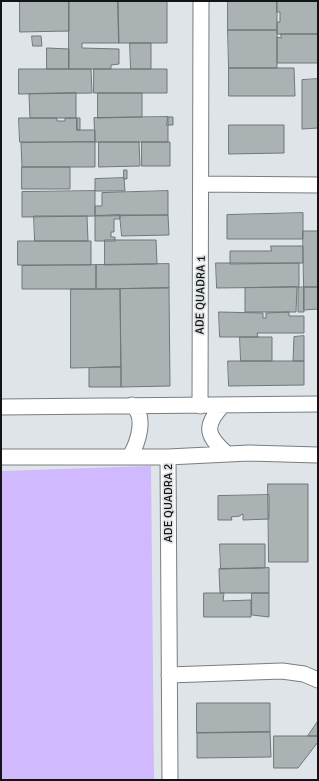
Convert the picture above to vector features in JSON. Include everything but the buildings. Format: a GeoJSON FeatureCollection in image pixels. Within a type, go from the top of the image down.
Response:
{"type":"FeatureCollection","features":[{"type":"Feature","properties":{"kind":"street","name":"ADE QUADRA 1"},"geometry":{"type":"LineString","coordinates":[[200,406],[202,184],[201,1]]}},
{"type":"Feature","properties":{"kind":"street"},"geometry":{"type":"LineString","coordinates":[[202,184],[318,185]]}},
{"type":"Feature","properties":{"kind":"street"},"geometry":{"type":"LineString","coordinates":[[1,407],[318,404]]}},
{"type":"Feature","properties":{"kind":"street"},"geometry":{"type":"LineString","coordinates":[[130,456],[140,428],[139,414],[136,407],[132,405]]}},
{"type":"Feature","properties":{"kind":"street"},"geometry":{"type":"LineString","coordinates":[[222,406],[212,417],[209,433],[214,443],[227,454]]}},
{"type":"Feature","properties":{"kind":"street","name":"ADE QUADRA 2"},"geometry":{"type":"LineString","coordinates":[[170,780],[168,457],[227,454],[318,455]]}},
{"type":"Feature","properties":{"kind":"street"},"geometry":{"type":"LineString","coordinates":[[1,457],[168,457]]}},
{"type":"Feature","properties":{"kind":"street"},"geometry":{"type":"LineString","coordinates":[[169,674],[282,671],[304,674],[318,680]]}},
{"type":"Feature","properties":{"kind":"shaded area"},"geometry":{"type":"Polygon","coordinates":[[[151,466],[154,780],[1,780],[1,471],[151,466]]]}}]}
